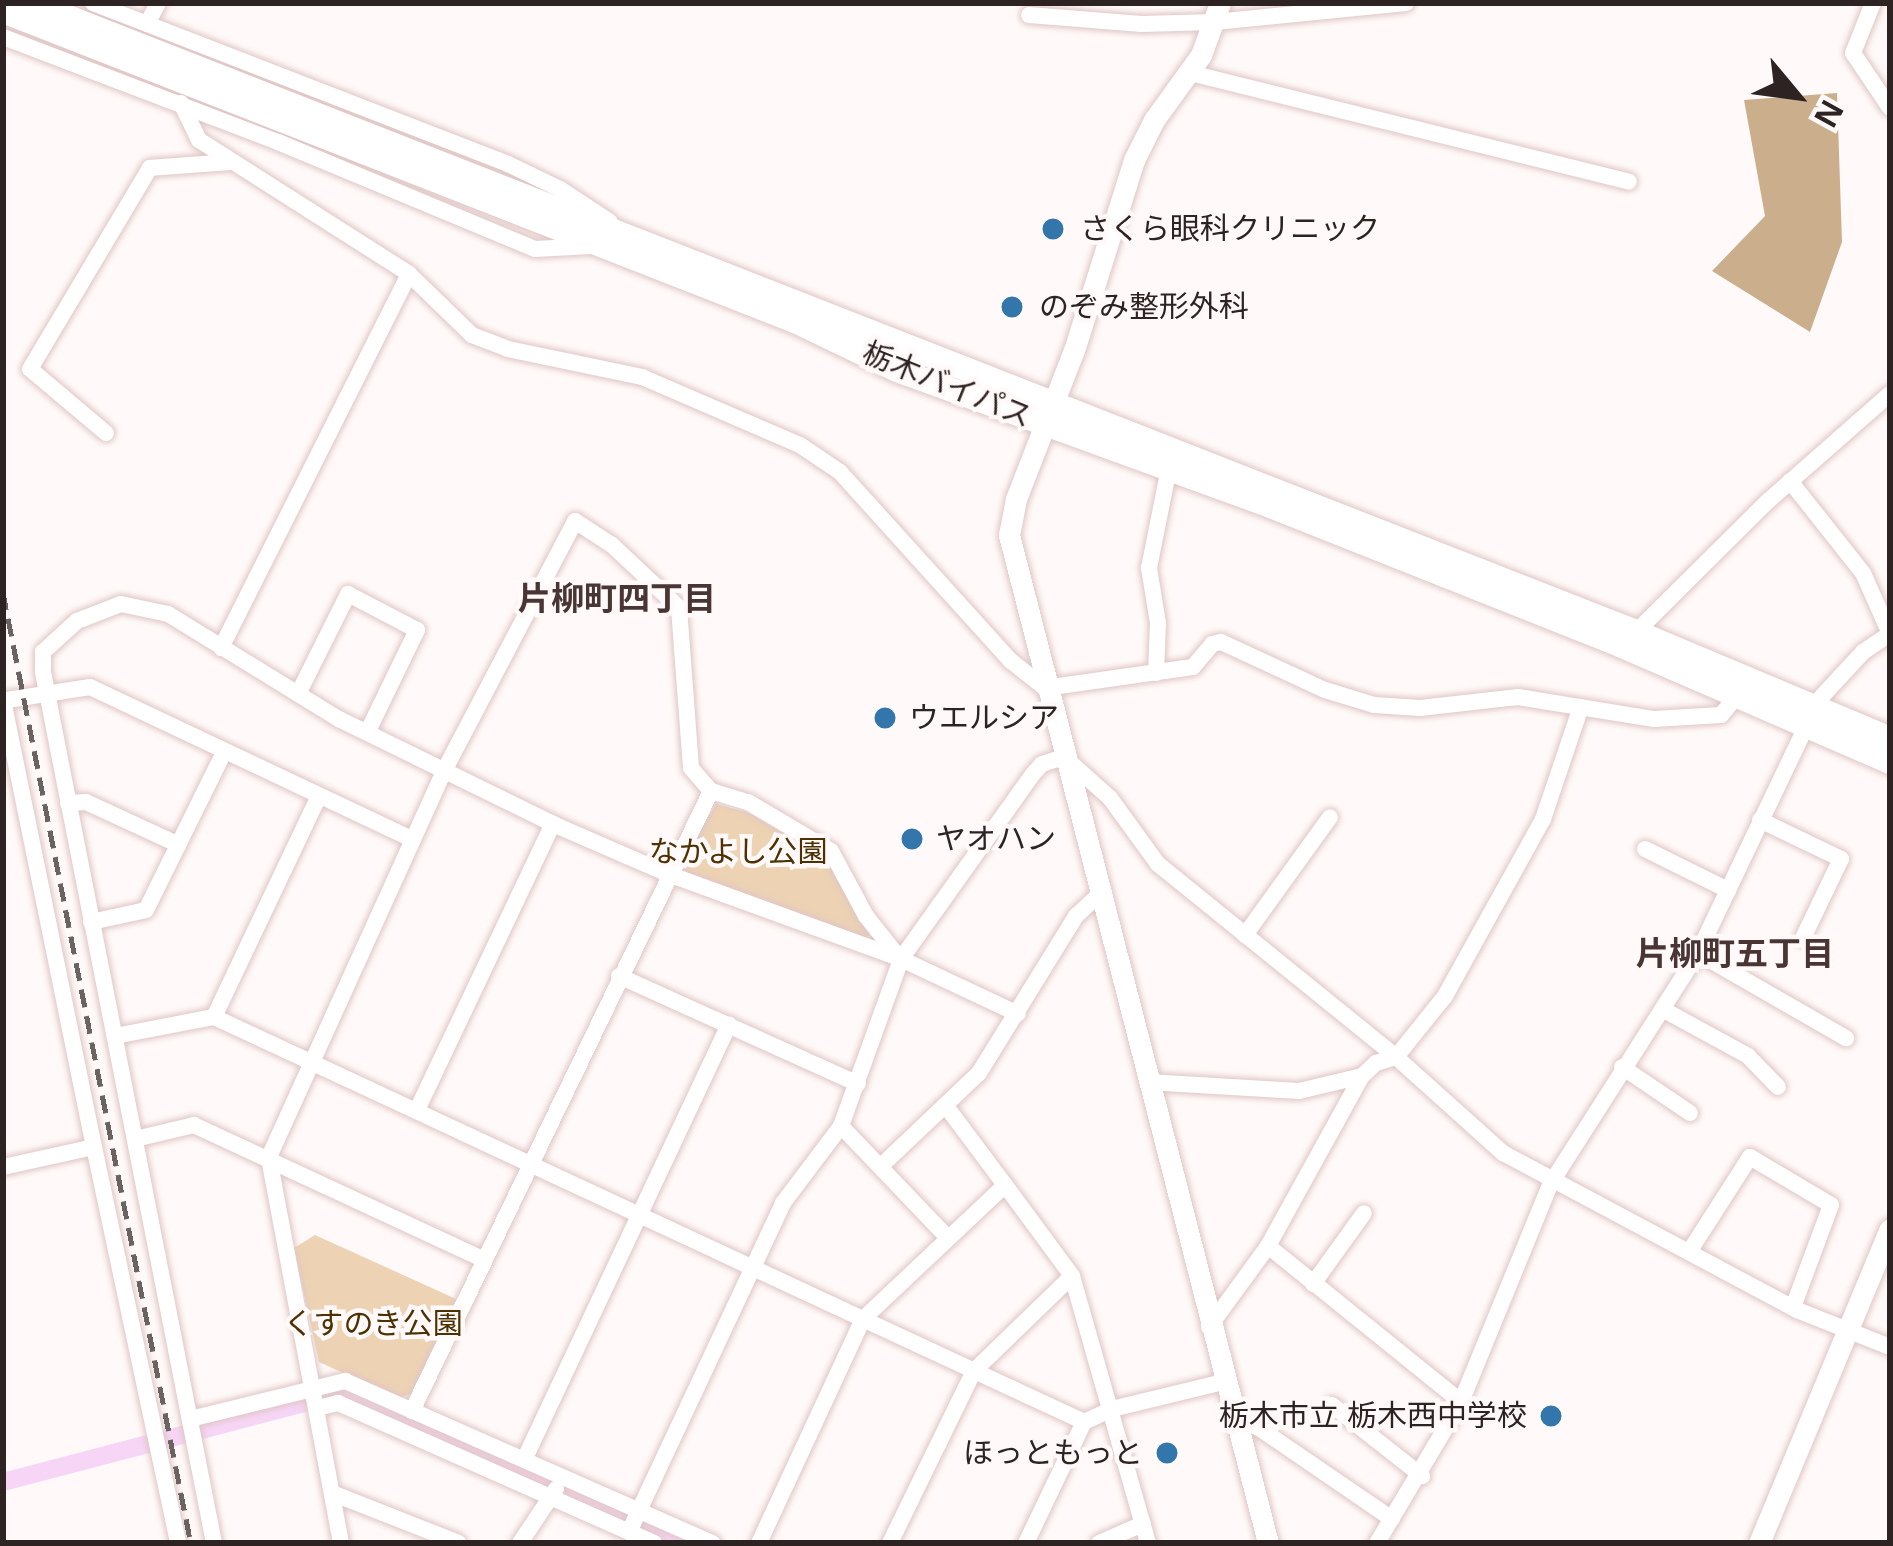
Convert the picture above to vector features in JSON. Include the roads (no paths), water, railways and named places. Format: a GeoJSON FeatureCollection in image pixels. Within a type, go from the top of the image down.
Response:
{"type":"FeatureCollection","features":[{"type":"Feature","properties":{"kind":"main road","name":"栃木バイパス"},"geometry":{"type":"LineString","coordinates":[[32,3],[600,246],[795,321],[897,370],[1051,414],[1636,632],[1810,715],[1890,762]]}},
{"type":"Feature","properties":{"kind":"main road","name":"栃木バイパス"},"geometry":{"type":"LineString","coordinates":[[3,11],[636,239],[1169,468],[1738,695],[1890,739]]}},
{"type":"Feature","properties":{"kind":"street"},"geometry":{"type":"LineString","coordinates":[[93,3],[508,164],[560,188],[636,239]]}},
{"type":"Feature","properties":{"kind":"street"},"geometry":{"type":"LineString","coordinates":[[148,24],[158,3]]}},
{"type":"Feature","properties":{"kind":"street"},"geometry":{"type":"LineString","coordinates":[[1029,15],[1142,24],[1218,12],[1406,3]]}},
{"type":"Feature","properties":{"kind":"street"},"geometry":{"type":"LineString","coordinates":[[1873,3],[1852,53],[1890,108]]}},
{"type":"Feature","properties":{"kind":"street"},"geometry":{"type":"LineString","coordinates":[[1218,12],[1190,73],[1154,120],[1134,160],[1051,414],[1016,499],[1009,536],[1268,1543]]}},
{"type":"Feature","properties":{"kind":"street"},"geometry":{"type":"LineString","coordinates":[[3,37],[181,104],[535,249],[600,246]]}},
{"type":"Feature","properties":{"kind":"street"},"geometry":{"type":"LineString","coordinates":[[1190,73],[1629,182]]}},
{"type":"Feature","properties":{"kind":"street"},"geometry":{"type":"LineString","coordinates":[[181,104],[199,140],[409,274],[472,334],[508,349],[642,377],[800,445],[840,472],[1011,661],[1045,688],[1193,667],[1212,644],[1221,642],[1325,690],[1374,705],[1420,708],[1518,697],[1654,719],[1721,715],[1738,695]]}},
{"type":"Feature","properties":{"kind":"street"},"geometry":{"type":"LineString","coordinates":[[106,433],[30,369],[150,169],[229,162]]}},
{"type":"Feature","properties":{"kind":"street"},"geometry":{"type":"LineString","coordinates":[[221,648],[409,274]]}},
{"type":"Feature","properties":{"kind":"street"},"geometry":{"type":"LineString","coordinates":[[1636,632],[1790,482],[1887,401]]}},
{"type":"Feature","properties":{"kind":"street"},"geometry":{"type":"LineString","coordinates":[[1156,673],[1158,623],[1149,568],[1169,468]]}},
{"type":"Feature","properties":{"kind":"street"},"geometry":{"type":"LineString","coordinates":[[1377,1543],[1422,1475],[1461,1402],[1551,1183],[1698,953],[1810,715],[1863,652],[1890,634],[1863,573],[1790,482]]}},
{"type":"Feature","properties":{"kind":"street"},"geometry":{"type":"LineString","coordinates":[[341,1543],[269,1157],[446,769],[575,521],[612,545],[679,608],[691,768],[711,791],[748,802],[831,851],[866,916],[901,958]]}},
{"type":"Feature","properties":{"kind":"street"},"geometry":{"type":"LineString","coordinates":[[298,694],[348,594],[366,603],[417,630],[368,731]]}},
{"type":"Feature","properties":{"kind":"street"},"geometry":{"type":"LineString","coordinates":[[214,1543],[47,694],[43,652],[77,621],[121,604],[151,608],[298,694],[553,824],[668,874],[901,958],[1018,1014]]}},
{"type":"Feature","properties":{"kind":"street"},"geometry":{"type":"LineString","coordinates":[[178,1543],[5,700],[90,687],[413,840]]}},
{"type":"Feature","properties":{"kind":"street"},"geometry":{"type":"LineString","coordinates":[[1209,1327],[1268,1246],[1362,1076],[1376,1063],[1396,1057],[1445,996],[1543,819],[1581,707]]}},
{"type":"Feature","properties":{"kind":"street"},"geometry":{"type":"LineString","coordinates":[[91,922],[146,910],[224,752]]}},
{"type":"Feature","properties":{"kind":"street"},"geometry":{"type":"LineString","coordinates":[[1064,757],[1110,798],[1158,864],[1396,1057],[1468,1125],[1551,1183],[1793,1307],[1890,1347]]}},
{"type":"Feature","properties":{"kind":"street"},"geometry":{"type":"LineString","coordinates":[[629,1532],[795,1183],[841,1126],[901,958],[1033,774],[1042,764],[1064,757]]}},
{"type":"Feature","properties":{"kind":"street"},"geometry":{"type":"LineString","coordinates":[[412,1411],[528,1162],[711,791]]}},
{"type":"Feature","properties":{"kind":"street"},"geometry":{"type":"LineString","coordinates":[[214,1017],[318,798]]}},
{"type":"Feature","properties":{"kind":"street"},"geometry":{"type":"LineString","coordinates":[[68,803],[86,802],[179,845]]}},
{"type":"Feature","properties":{"kind":"street"},"geometry":{"type":"LineString","coordinates":[[1245,935],[1330,817]]}},
{"type":"Feature","properties":{"kind":"street"},"geometry":{"type":"LineString","coordinates":[[1760,820],[1841,859],[1803,938]]}},
{"type":"Feature","properties":{"kind":"street"},"geometry":{"type":"LineString","coordinates":[[417,1110],[553,824]]}},
{"type":"Feature","properties":{"kind":"street"},"geometry":{"type":"LineString","coordinates":[[1645,849],[1728,890]]}},
{"type":"Feature","properties":{"kind":"street"},"geometry":{"type":"LineString","coordinates":[[881,1166],[979,1072],[1076,916],[1100,894]]}},
{"type":"Feature","properties":{"kind":"street"},"geometry":{"type":"LineString","coordinates":[[1698,953],[1846,1038]]}},
{"type":"Feature","properties":{"kind":"street"},"geometry":{"type":"LineString","coordinates":[[620,976],[858,1084]]}},
{"type":"Feature","properties":{"kind":"street"},"geometry":{"type":"LineString","coordinates":[[1664,1010],[1748,1056],[1778,1087]]}},
{"type":"Feature","properties":{"kind":"street"},"geometry":{"type":"LineString","coordinates":[[115,1036],[214,1017],[1084,1422]]}},
{"type":"Feature","properties":{"kind":"street"},"geometry":{"type":"LineString","coordinates":[[525,1458],[729,1025]]}},
{"type":"Feature","properties":{"kind":"street"},"geometry":{"type":"LineString","coordinates":[[1622,1067],[1690,1113]]}},
{"type":"Feature","properties":{"kind":"street"},"geometry":{"type":"LineString","coordinates":[[1148,1082],[1299,1090],[1362,1076]]}},
{"type":"Feature","properties":{"kind":"street"},"geometry":{"type":"LineString","coordinates":[[946,1106],[1072,1276],[1145,1534],[1099,1543]]}},
{"type":"Feature","properties":{"kind":"street"},"geometry":{"type":"LineString","coordinates":[[135,1139],[194,1125],[483,1259]]}},
{"type":"Feature","properties":{"kind":"street"},"geometry":{"type":"LineString","coordinates":[[841,1126],[948,1238]]}},
{"type":"Feature","properties":{"kind":"street"},"geometry":{"type":"LineString","coordinates":[[3,1167],[94,1148]]}},
{"type":"Feature","properties":{"kind":"street"},"geometry":{"type":"LineString","coordinates":[[1689,1252],[1750,1156],[1831,1205],[1793,1307]]}},
{"type":"Feature","properties":{"kind":"street"},"geometry":{"type":"LineString","coordinates":[[759,1543],[863,1319],[1005,1185]]}},
{"type":"Feature","properties":{"kind":"street"},"geometry":{"type":"LineString","coordinates":[[1313,1284],[1364,1213]]}},
{"type":"Feature","properties":{"kind":"street"},"geometry":{"type":"LineString","coordinates":[[1759,1543],[1890,1229]]}},
{"type":"Feature","properties":{"kind":"street"},"geometry":{"type":"LineString","coordinates":[[1268,1246],[1461,1402]]}},
{"type":"Feature","properties":{"kind":"street"},"geometry":{"type":"LineString","coordinates":[[890,1543],[974,1371],[1072,1276]]}},
{"type":"Feature","properties":{"kind":"street"},"geometry":{"type":"LineString","coordinates":[[314,1400],[345,1382],[713,1543]]}},
{"type":"Feature","properties":{"kind":"street"},"geometry":{"type":"LineString","coordinates":[[1026,1543],[1084,1422],[1112,1409],[1224,1382]]}},
{"type":"Feature","properties":{"kind":"street"},"geometry":{"type":"LineString","coordinates":[[190,1419],[314,1400],[338,1403],[654,1543]]}},
{"type":"Feature","properties":{"kind":"street"},"geometry":{"type":"LineString","coordinates":[[1333,1405],[1422,1475]]}},
{"type":"Feature","properties":{"kind":"street"},"geometry":{"type":"LineString","coordinates":[[1233,1418],[1259,1428],[1392,1519]]}},
{"type":"Feature","properties":{"kind":"street"},"geometry":{"type":"LineString","coordinates":[[520,1543],[562,1477]]}},
{"type":"Feature","properties":{"kind":"street"},"geometry":{"type":"LineString","coordinates":[[332,1493],[459,1543]]}},
{"type":"Feature","properties":{"kind":"waterway"},"geometry":{"type":"LineString","coordinates":[[3,1482],[343,1393],[682,1543]]}},
{"type":"Feature","properties":{"kind":"railway"},"geometry":{"type":"LineString","coordinates":[[3,592],[191,1543]]}},
{"type":"Feature","properties":{"kind":"place","name":"さくら眼科クリニック"},"geometry":{"type":"Point","coordinates":[1053,229]}},
{"type":"Feature","properties":{"kind":"place","name":"のぞみ整形外科"},"geometry":{"type":"Point","coordinates":[1012,307]}},
{"type":"Feature","properties":{"kind":"place","name":"ウエルシア"},"geometry":{"type":"Point","coordinates":[885,718]}},
{"type":"Feature","properties":{"kind":"place","name":"ヤオハン"},"geometry":{"type":"Point","coordinates":[912,839]}},
{"type":"Feature","properties":{"kind":"place","name":"栃木市立 栃木西中学校"},"geometry":{"type":"Point","coordinates":[1551,1416]}},
{"type":"Feature","properties":{"kind":"place","name":"ほっともっと"},"geometry":{"type":"Point","coordinates":[1167,1453]}},
{"type":"Feature","properties":{"kind":"district","name":"片柳町四丁目"},"geometry":{"type":"Point","coordinates":[617,599]}},
{"type":"Feature","properties":{"kind":"district","name":"片柳町五丁目"},"geometry":{"type":"Point","coordinates":[1735,954]}},
{"type":"Feature","properties":{"kind":"park label","name":"なかよし公園"},"geometry":{"type":"Point","coordinates":[738,852]}},
{"type":"Feature","properties":{"kind":"park label","name":"くすのき公園"},"geometry":{"type":"Point","coordinates":[373,1324]}}]}
